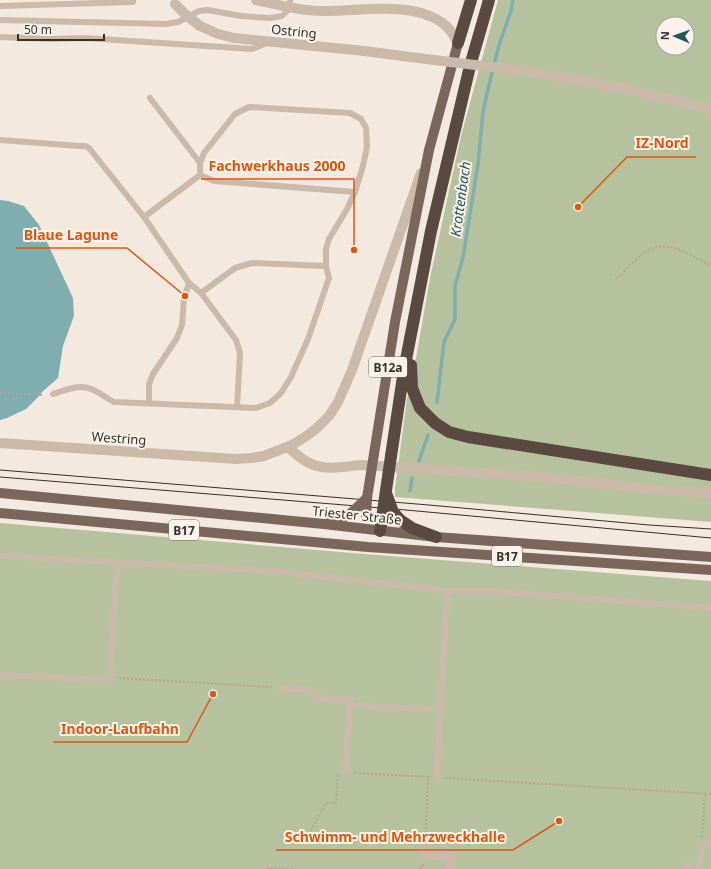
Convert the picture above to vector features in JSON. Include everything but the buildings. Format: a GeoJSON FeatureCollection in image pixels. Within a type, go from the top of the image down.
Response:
{"type":"FeatureCollection","features":[{"type":"Feature","properties":{"kind":"highway"},"geometry":{"type":"LineString","coordinates":[[458,43],[471,0]]}},
{"type":"Feature","properties":{"kind":"highway"},"geometry":{"type":"LineString","coordinates":[[380,531],[404,370],[431,231],[470,66],[489,0]]}},
{"type":"Feature","properties":{"kind":"highway"},"geometry":{"type":"LineString","coordinates":[[413,324],[411,371],[412,388],[420,408],[434,424],[449,432],[476,438],[711,475]]}},
{"type":"Feature","properties":{"kind":"highway"},"geometry":{"type":"LineString","coordinates":[[386,491],[393,512],[400,520],[412,528],[436,537]]}},
{"type":"Feature","properties":{"kind":"main road","name":"B12a"},"geometry":{"type":"LineString","coordinates":[[366,529],[367,498],[395,322],[429,150],[458,43]]}},
{"type":"Feature","properties":{"kind":"main road","name":"Triester Straße"},"geometry":{"type":"LineString","coordinates":[[0,493],[324,524],[436,537],[711,557]]}},
{"type":"Feature","properties":{"kind":"main road"},"geometry":{"type":"LineString","coordinates":[[324,524],[349,515],[367,498]]}},
{"type":"Feature","properties":{"kind":"main road","name":"B17"},"geometry":{"type":"LineString","coordinates":[[0,513],[368,547],[711,570]]}},
{"type":"Feature","properties":{"kind":"main road"},"geometry":{"type":"LineString","coordinates":[[366,529],[368,547]]}},
{"type":"Feature","properties":{"kind":"main road"},"geometry":{"type":"LineString","coordinates":[[368,547],[380,531]]}},
{"type":"Feature","properties":{"kind":"street"},"geometry":{"type":"LineString","coordinates":[[256,0],[290,4],[308,10],[325,11],[369,9],[415,12],[442,22],[452,32],[458,43]]}},
{"type":"Feature","properties":{"kind":"street","name":"Ostring"},"geometry":{"type":"LineString","coordinates":[[174,2],[186,15],[200,26],[218,34],[234,38],[364,51],[567,77],[711,109]]}},
{"type":"Feature","properties":{"kind":"street","name":"Westring"},"geometry":{"type":"LineString","coordinates":[[0,444],[236,459],[264,456],[288,447],[305,437],[329,416],[338,402],[355,362],[429,150]]}},
{"type":"Feature","properties":{"kind":"street"},"geometry":{"type":"LineString","coordinates":[[288,447],[295,454],[309,463],[323,468],[362,465],[545,477],[657,490],[711,492]]}},
{"type":"Feature","properties":{"kind":"street"},"geometry":{"type":"LineString","coordinates":[[424,854],[451,856],[451,869]]}},
{"type":"Feature","properties":{"kind":"lane"},"geometry":{"type":"LineString","coordinates":[[0,6],[133,2],[133,0]]}},
{"type":"Feature","properties":{"kind":"lane"},"geometry":{"type":"LineString","coordinates":[[0,20],[166,24],[178,22],[199,12],[208,10],[241,16],[270,18],[282,16],[290,4]]}},
{"type":"Feature","properties":{"kind":"lane"},"geometry":{"type":"LineString","coordinates":[[0,37],[49,39],[85,38],[252,49],[269,42]]}},
{"type":"Feature","properties":{"kind":"lane"},"geometry":{"type":"LineString","coordinates":[[150,98],[200,163]]}},
{"type":"Feature","properties":{"kind":"lane"},"geometry":{"type":"LineString","coordinates":[[53,394],[81,386],[91,389],[114,402],[256,408],[270,402],[281,393],[291,377],[308,339],[329,278],[326,266],[326,249],[329,239],[347,209],[363,166],[367,147],[366,128],[360,118],[350,113],[249,107],[235,114],[204,153],[200,163],[200,175]]}},
{"type":"Feature","properties":{"kind":"lane"},"geometry":{"type":"LineString","coordinates":[[0,140],[85,146],[90,148],[144,217],[189,283],[201,293],[236,340],[240,353],[237,407]]}},
{"type":"Feature","properties":{"kind":"lane"},"geometry":{"type":"LineString","coordinates":[[144,217],[200,175]]}},
{"type":"Feature","properties":{"kind":"lane"},"geometry":{"type":"LineString","coordinates":[[200,175],[214,181],[354,192]]}},
{"type":"Feature","properties":{"kind":"lane"},"geometry":{"type":"LineString","coordinates":[[201,293],[235,268],[252,263],[326,266]]}},
{"type":"Feature","properties":{"kind":"lane"},"geometry":{"type":"LineString","coordinates":[[149,403],[149,384],[153,374],[177,338],[182,325],[184,298],[189,283]]}},
{"type":"Feature","properties":{"kind":"lane"},"geometry":{"type":"LineString","coordinates":[[0,556],[274,571],[447,591],[492,591],[711,608]]}},
{"type":"Feature","properties":{"kind":"lane"},"geometry":{"type":"LineString","coordinates":[[0,675],[109,680],[117,562]]}},
{"type":"Feature","properties":{"kind":"lane"},"geometry":{"type":"LineString","coordinates":[[437,778],[447,591]]}},
{"type":"Feature","properties":{"kind":"lane"},"geometry":{"type":"LineString","coordinates":[[281,688],[310,690],[318,698],[351,700],[346,765],[348,772]]}},
{"type":"Feature","properties":{"kind":"lane"},"geometry":{"type":"LineString","coordinates":[[350,705],[440,710]]}},
{"type":"Feature","properties":{"kind":"lane"},"geometry":{"type":"LineString","coordinates":[[699,869],[701,848],[711,842]]}},
{"type":"Feature","properties":{"kind":"path"},"geometry":{"type":"LineString","coordinates":[[616,280],[642,254],[652,248],[662,246],[672,247],[682,251],[711,266]]}},
{"type":"Feature","properties":{"kind":"path"},"geometry":{"type":"LineString","coordinates":[[0,393],[40,395]]}},
{"type":"Feature","properties":{"kind":"path"},"geometry":{"type":"LineString","coordinates":[[110,678],[281,688]]}},
{"type":"Feature","properties":{"kind":"path"},"geometry":{"type":"LineString","coordinates":[[305,841],[326,803],[336,803],[339,764],[346,765]]}},
{"type":"Feature","properties":{"kind":"path"},"geometry":{"type":"LineString","coordinates":[[348,772],[711,794]]}},
{"type":"Feature","properties":{"kind":"path"},"geometry":{"type":"LineString","coordinates":[[420,869],[423,865],[424,854],[428,777]]}},
{"type":"Feature","properties":{"kind":"path"},"geometry":{"type":"LineString","coordinates":[[701,848],[706,794]]}},
{"type":"Feature","properties":{"kind":"path"},"geometry":{"type":"LineString","coordinates":[[266,869],[293,869]]}},
{"type":"Feature","properties":{"kind":"green space"},"geometry":{"type":"Polygon","coordinates":[[[498,0],[711,0],[711,522],[395,497],[407,399],[415,364],[430,278],[461,136],[498,0]]]}},
{"type":"Feature","properties":{"kind":"green space"},"geometry":{"type":"Polygon","coordinates":[[[0,523],[364,554],[711,581],[711,869],[0,869],[0,523]]]}},
{"type":"Feature","properties":{"kind":"water"},"geometry":{"type":"Polygon","coordinates":[[[0,200],[24,206],[39,225],[73,298],[74,316],[63,346],[58,378],[26,409],[0,420],[0,200]]]}},
{"type":"Feature","properties":{"kind":"waterway","name":"Krottenbach"},"geometry":{"type":"LineString","coordinates":[[437,402],[444,342],[455,319],[455,286],[463,257],[478,164],[483,112],[499,45],[511,11],[513,0]]}},
{"type":"Feature","properties":{"kind":"waterway","name":"Krottenbach"},"geometry":{"type":"LineString","coordinates":[[419,461],[428,435]]}},
{"type":"Feature","properties":{"kind":"waterway","name":"Krottenbach"},"geometry":{"type":"LineString","coordinates":[[410,491],[412,478]]}},
{"type":"Feature","properties":{"kind":"tram line"},"geometry":{"type":"LineString","coordinates":[[0,470],[711,529]]}},
{"type":"Feature","properties":{"kind":"tram line"},"geometry":{"type":"LineString","coordinates":[[0,477],[406,510],[711,538]]}},
{"type":"Feature","properties":{"kind":"place","name":"IZ-Nord"},"geometry":{"type":"Point","coordinates":[578,207]}},
{"type":"Feature","properties":{"kind":"place","name":"Fachwerkhaus 2000"},"geometry":{"type":"Point","coordinates":[354,250]}},
{"type":"Feature","properties":{"kind":"place","name":"Blaue Lagune"},"geometry":{"type":"Point","coordinates":[185,296]}},
{"type":"Feature","properties":{"kind":"place","name":"Indoor-Laufbahn"},"geometry":{"type":"Point","coordinates":[213,694]}},
{"type":"Feature","properties":{"kind":"place","name":"Schwimm- und Mehrzweckhalle"},"geometry":{"type":"Point","coordinates":[559,821]}}]}
